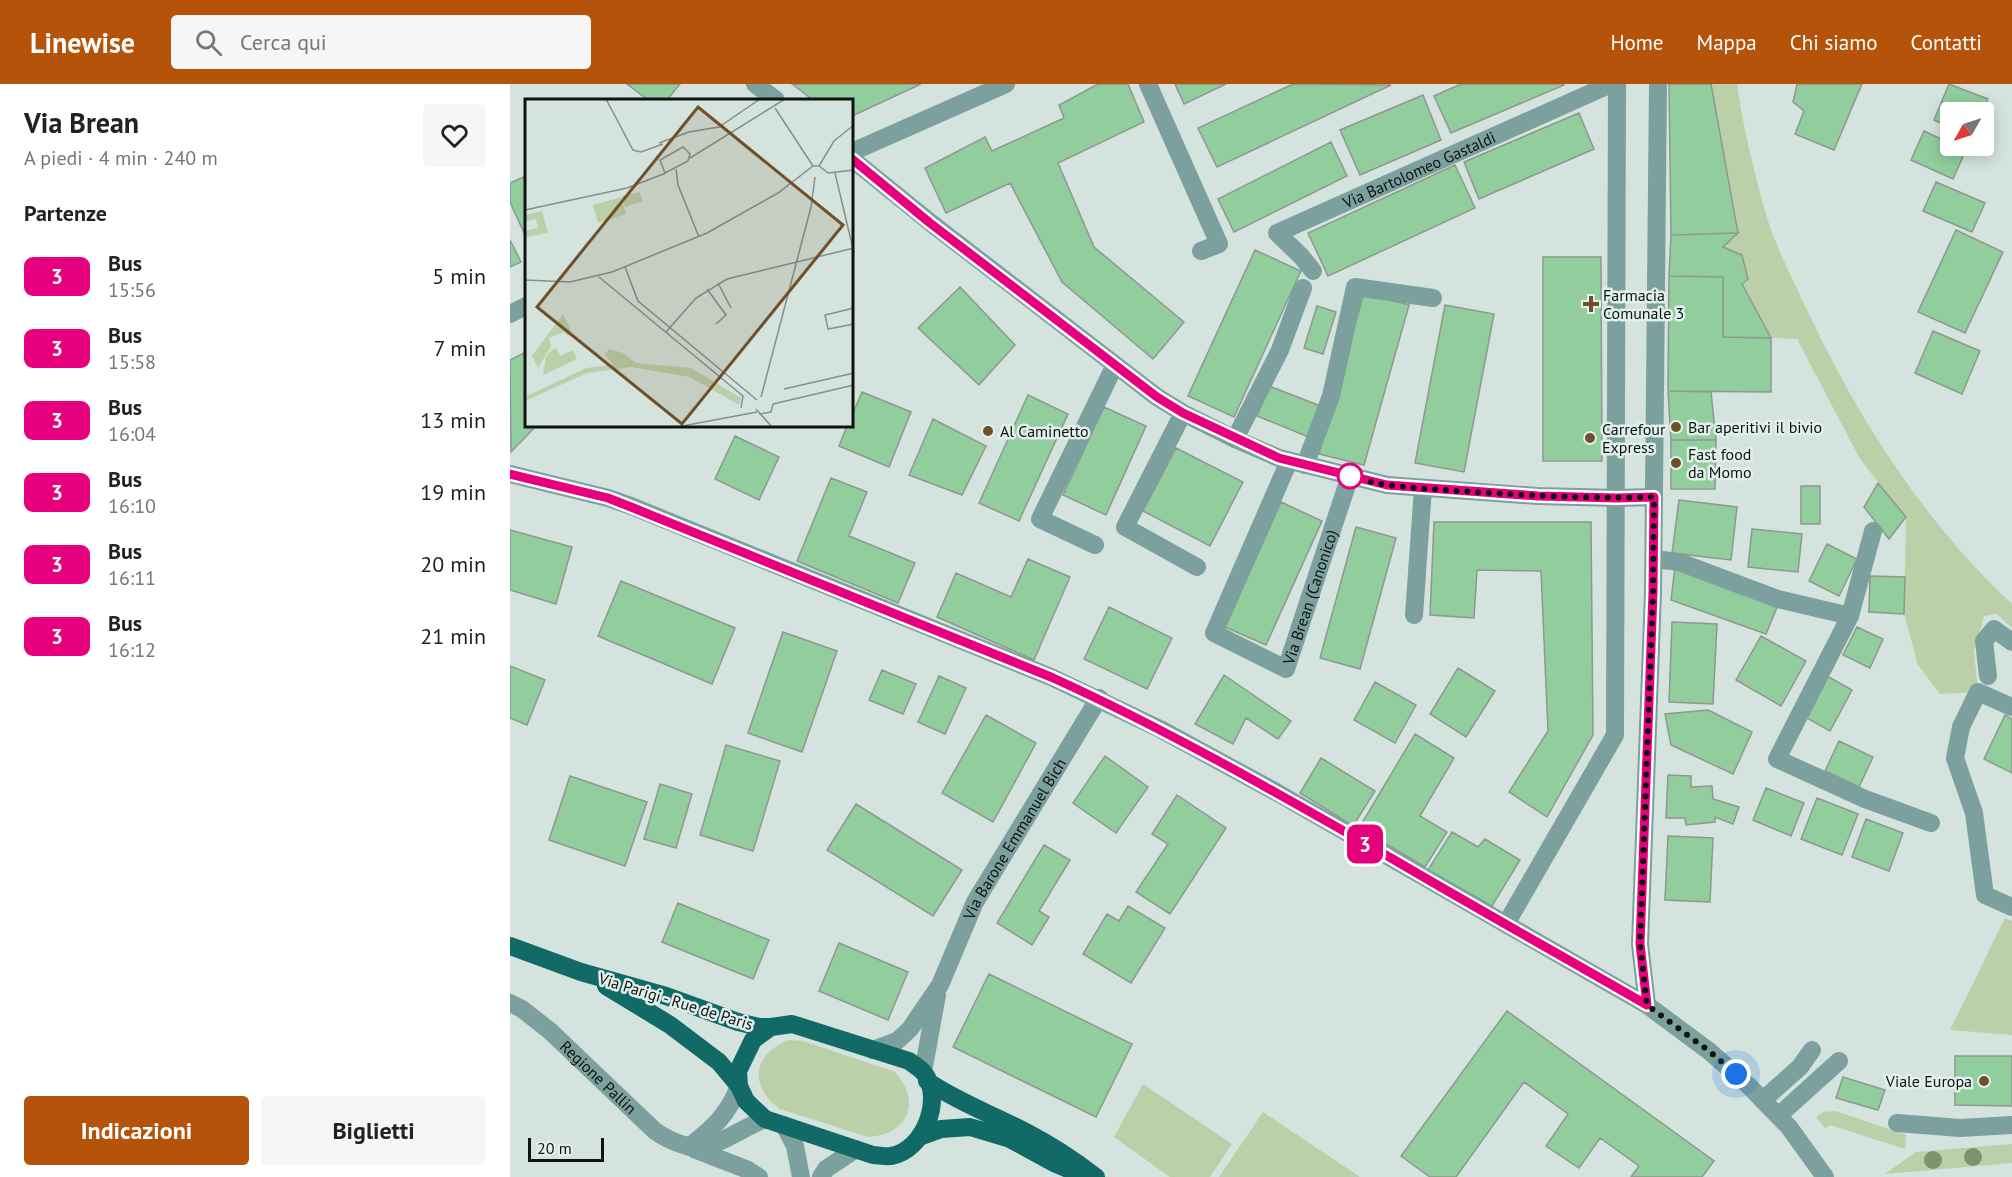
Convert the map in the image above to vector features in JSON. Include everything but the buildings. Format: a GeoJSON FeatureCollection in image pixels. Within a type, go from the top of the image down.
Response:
{"type":"FeatureCollection","features":[{"type":"Feature","properties":{"kind":"main road","name":"Via Parigi - Rue de Paris"},"geometry":{"type":"LineString","coordinates":[[510,946],[581,972],[666,996],[738,1022],[759,1027],[792,1024],[909,1061],[949,1096],[1028,1133],[1070,1157],[1096,1177]]}},
{"type":"Feature","properties":{"kind":"main road","name":"Via Parigi - Rue de Paris"},"geometry":{"type":"LineString","coordinates":[[581,972],[670,1024],[719,1062],[739,1086],[746,1101],[765,1119],[873,1155],[891,1156],[902,1152],[925,1130],[931,1115],[931,1089],[925,1076]]}},
{"type":"Feature","properties":{"kind":"main road","name":"Via Parigi - Rue de Paris"},"geometry":{"type":"LineString","coordinates":[[739,1086],[738,1071],[753,1040],[771,1027]]}},
{"type":"Feature","properties":{"kind":"main road","name":"Via Parigi - Rue de Paris"},"geometry":{"type":"LineString","coordinates":[[919,1137],[941,1129],[970,1127],[1010,1139],[1056,1164],[1087,1177]]}},
{"type":"Feature","properties":{"kind":"street"},"geometry":{"type":"LineString","coordinates":[[755,84],[775,99]]}},
{"type":"Feature","properties":{"kind":"street"},"geometry":{"type":"LineString","coordinates":[[854,151],[1006,84]]}},
{"type":"Feature","properties":{"kind":"street"},"geometry":{"type":"LineString","coordinates":[[1148,84],[1219,244],[1201,251]]}},
{"type":"Feature","properties":{"kind":"street","name":"Via Bartolomeo Gastaldi"},"geometry":{"type":"LineString","coordinates":[[1313,272],[1301,256],[1277,233],[1611,84]]}},
{"type":"Feature","properties":{"kind":"street"},"geometry":{"type":"LineString","coordinates":[[1506,924],[1615,735],[1617,84]]}},
{"type":"Feature","properties":{"kind":"street"},"geometry":{"type":"LineString","coordinates":[[1647,1005],[1640,944],[1654,559],[1654,497],[1662,414],[1658,84]]}},
{"type":"Feature","properties":{"kind":"street"},"geometry":{"type":"LineString","coordinates":[[854,161],[930,223],[1157,397],[1235,439],[1297,463],[1387,485],[1538,496],[1654,497]]}},
{"type":"Feature","properties":{"kind":"street"},"geometry":{"type":"LineString","coordinates":[[1297,463],[1331,396],[1354,287],[1433,298]]}},
{"type":"Feature","properties":{"kind":"street"},"geometry":{"type":"LineString","coordinates":[[1235,439],[1280,350],[1303,288]]}},
{"type":"Feature","properties":{"kind":"street"},"geometry":{"type":"LineString","coordinates":[[510,314],[525,306]]}},
{"type":"Feature","properties":{"kind":"street"},"geometry":{"type":"LineString","coordinates":[[1095,546],[1040,519],[1115,365]]}},
{"type":"Feature","properties":{"kind":"street"},"geometry":{"type":"LineString","coordinates":[[1183,413],[1125,527],[1197,567]]}},
{"type":"Feature","properties":{"kind":"street","name":"Via Brean (Canonico)"},"geometry":{"type":"LineString","coordinates":[[1297,463],[1214,633],[1286,669],[1350,476]]}},
{"type":"Feature","properties":{"kind":"street"},"geometry":{"type":"LineString","coordinates":[[510,474],[608,498],[631,507],[1051,677],[1160,729],[1276,792],[1647,1005],[1709,1051],[1763,1100],[1789,1127],[1826,1177]]}},
{"type":"Feature","properties":{"kind":"street"},"geometry":{"type":"LineString","coordinates":[[1414,615],[1423,488]]}},
{"type":"Feature","properties":{"kind":"street"},"geometry":{"type":"LineString","coordinates":[[1873,531],[1850,616],[1777,759],[1865,799],[1931,823]]}},
{"type":"Feature","properties":{"kind":"street"},"geometry":{"type":"LineString","coordinates":[[1654,559],[1679,562],[1778,599],[1850,616]]}},
{"type":"Feature","properties":{"kind":"street"},"geometry":{"type":"LineString","coordinates":[[1988,676],[1984,641],[1994,629],[2012,642]]}},
{"type":"Feature","properties":{"kind":"street"},"geometry":{"type":"LineString","coordinates":[[2012,707],[1978,692],[1961,727],[1955,758],[1974,813],[1985,895],[2012,907]]}},
{"type":"Feature","properties":{"kind":"street","name":"Via Barone Emmanuel Bich"},"geometry":{"type":"LineString","coordinates":[[873,1050],[897,1041],[910,1029],[940,985],[975,902],[1099,698]]}},
{"type":"Feature","properties":{"kind":"street","name":"Via Barone Emmanuel Bich"},"geometry":{"type":"LineString","coordinates":[[925,1076],[940,985]]}},
{"type":"Feature","properties":{"kind":"street","name":"Regione Pallin"},"geometry":{"type":"LineString","coordinates":[[510,1003],[522,1009],[550,1031],[655,1131],[673,1143],[748,1170],[759,1177]]}},
{"type":"Feature","properties":{"kind":"street"},"geometry":{"type":"LineString","coordinates":[[1763,1100],[1800,1067],[1812,1050]]}},
{"type":"Feature","properties":{"kind":"street"},"geometry":{"type":"LineString","coordinates":[[1778,1116],[1839,1061]]}},
{"type":"Feature","properties":{"kind":"street"},"geometry":{"type":"LineString","coordinates":[[689,1147],[723,1117],[733,1102],[739,1086]]}},
{"type":"Feature","properties":{"kind":"street"},"geometry":{"type":"LineString","coordinates":[[689,1147],[712,1145],[765,1119]]}},
{"type":"Feature","properties":{"kind":"street"},"geometry":{"type":"LineString","coordinates":[[1897,1123],[1960,1128],[2012,1125]]}},
{"type":"Feature","properties":{"kind":"street"},"geometry":{"type":"LineString","coordinates":[[784,1125],[795,1146],[801,1177]]}},
{"type":"Feature","properties":{"kind":"street"},"geometry":{"type":"LineString","coordinates":[[821,1177],[826,1169],[856,1149]]}},
{"type":"Feature","properties":{"kind":"green space"},"geometry":{"type":"Polygon","coordinates":[[[1711,84],[1737,84],[1750,151],[1771,230],[1807,310],[1848,390],[1871,429],[1922,504],[1950,539],[2012,604],[2012,628],[1997,614],[1984,616],[1974,651],[1978,692],[1940,694],[1918,665],[1904,614],[1906,517],[1860,459],[1797,339],[1771,338],[1742,284],[1748,279],[1742,255],[1723,247],[1738,233],[1711,84]]]}},
{"type":"Feature","properties":{"kind":"green space"},"geometry":{"type":"Polygon","coordinates":[[[2005,918],[2012,921],[2012,1035],[1950,1030],[2005,918]]]}},
{"type":"Feature","properties":{"kind":"green space"},"geometry":{"type":"Polygon","coordinates":[[[789,1040],[803,1041],[895,1072],[908,1095],[907,1115],[893,1130],[882,1135],[868,1137],[780,1109],[763,1090],[759,1081],[759,1071],[768,1053],[789,1040]]]}},
{"type":"Feature","properties":{"kind":"green space"},"geometry":{"type":"Polygon","coordinates":[[[1143,1084],[1232,1144],[1210,1177],[1170,1177],[1114,1137],[1143,1084]]]}},
{"type":"Feature","properties":{"kind":"green space"},"geometry":{"type":"Polygon","coordinates":[[[1836,1111],[1906,1135],[1905,1149],[1830,1125],[1825,1128],[1816,1117],[1823,1112],[1836,1111]]]}},
{"type":"Feature","properties":{"kind":"green space"},"geometry":{"type":"Polygon","coordinates":[[[1263,1112],[1360,1177],[1219,1177],[1263,1112]]]}},
{"type":"Feature","properties":{"kind":"green space"},"geometry":{"type":"Polygon","coordinates":[[[2012,1144],[2012,1163],[1885,1174],[1916,1152],[2012,1144]]]}},
{"type":"Feature","properties":{"kind":"bus line","name":"3"},"geometry":{"type":"LineString","coordinates":[[510,474],[608,498],[1099,698],[1276,792],[1647,1005],[1640,944],[1653,592],[1654,497],[1538,496],[1387,485],[1279,458],[1235,439],[1157,397],[930,223],[854,161]]}},
{"type":"Feature","properties":{"kind":"place","name":"Farmacia Comunale 3"},"geometry":{"type":"Point","coordinates":[1591,304]}},
{"type":"Feature","properties":{"kind":"place","name":"Bar aperitivi il bivio"},"geometry":{"type":"Point","coordinates":[1676,427]}},
{"type":"Feature","properties":{"kind":"place","name":"Al Caminetto"},"geometry":{"type":"Point","coordinates":[988,431]}},
{"type":"Feature","properties":{"kind":"place","name":"Carrefour Express"},"geometry":{"type":"Point","coordinates":[1590,438]}},
{"type":"Feature","properties":{"kind":"place","name":"Fast food da Momo"},"geometry":{"type":"Point","coordinates":[1676,463]}},
{"type":"Feature","properties":{"kind":"place","name":"Viale Europa"},"geometry":{"type":"Point","coordinates":[1984,1081]}},
{"type":"Feature","properties":{"kind":"route"},"geometry":{"type":"LineString","coordinates":[[1350,476],[1387,485],[1538,496],[1654,497],[1653,592],[1640,944],[1647,1005],[1736,1074]]}}]}
